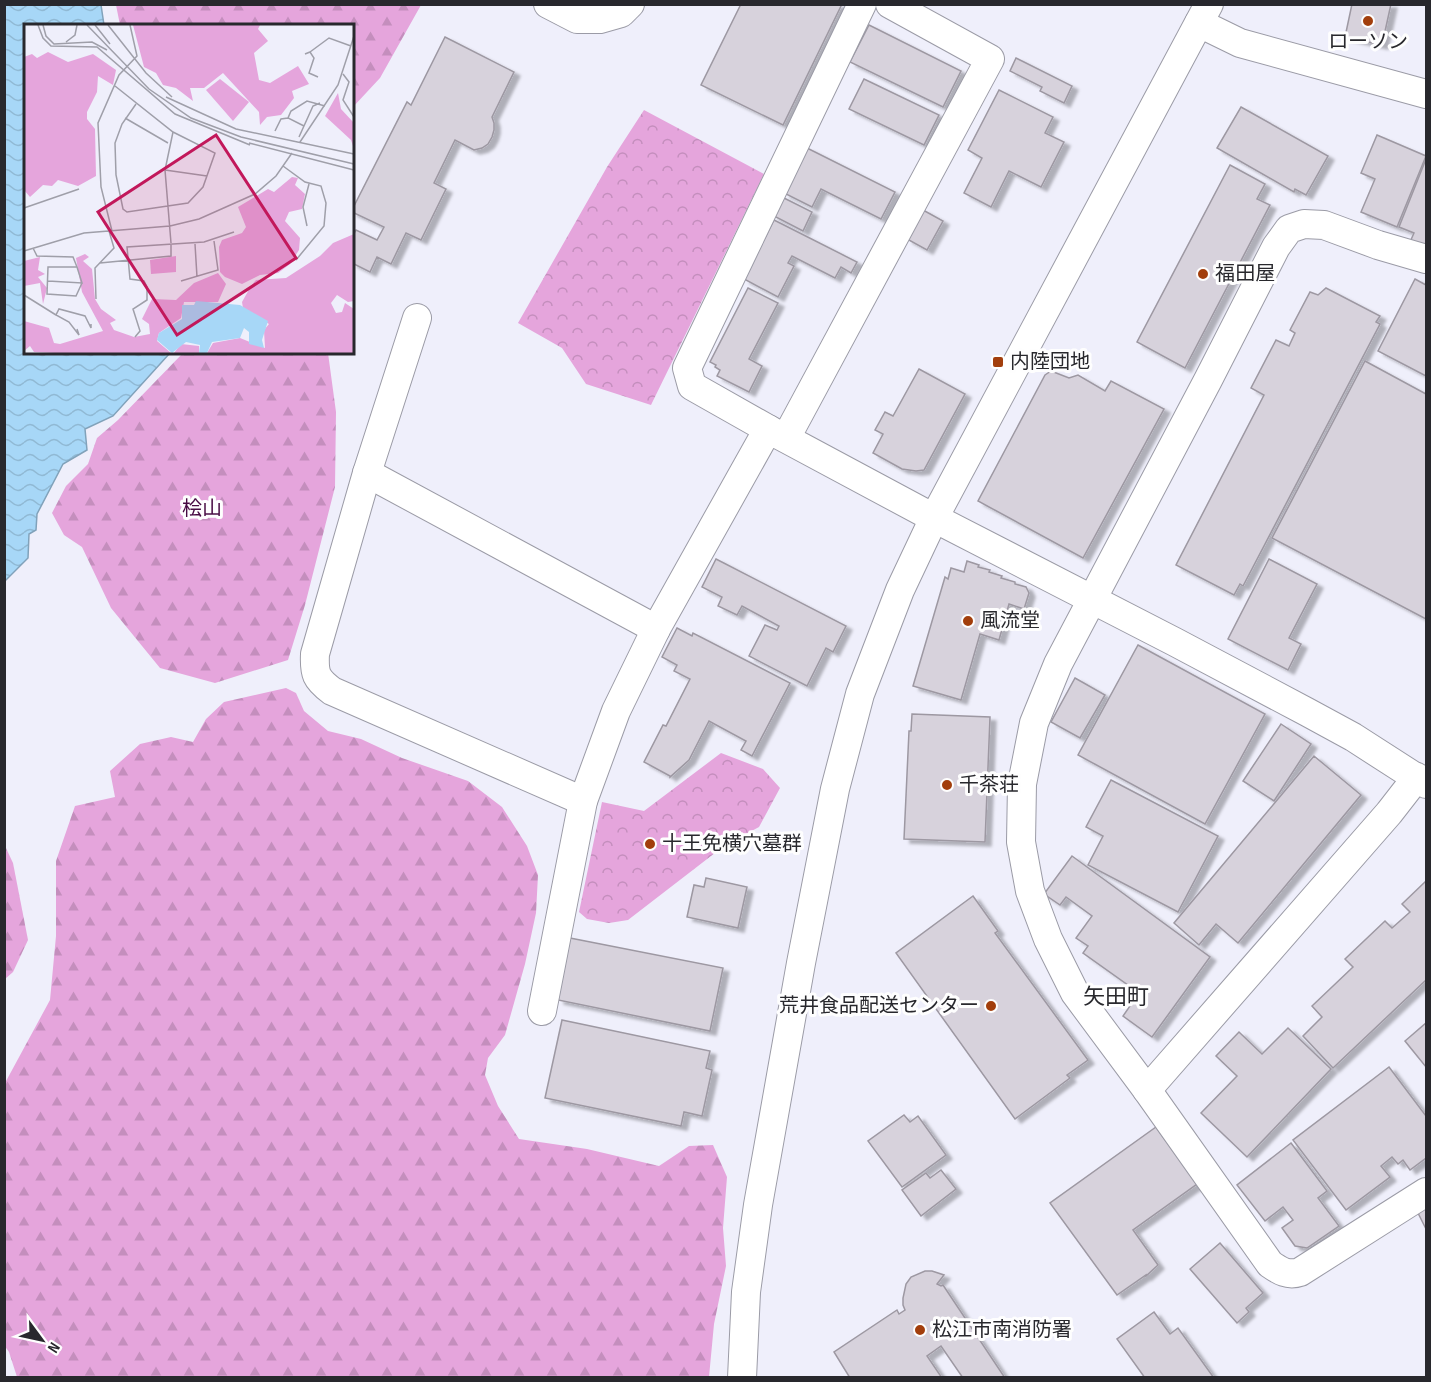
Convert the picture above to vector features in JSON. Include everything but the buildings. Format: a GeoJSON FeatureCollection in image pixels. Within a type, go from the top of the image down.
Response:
{"type":"FeatureCollection","features":[{"type":"Feature","properties":{"kind":"street"},"geometry":{"type":"LineString","coordinates":[[548,4],[577,19],[600,19],[621,13],[630,4]]}},
{"type":"Feature","properties":{"kind":"street"},"geometry":{"type":"LineString","coordinates":[[862,4],[687,368],[692,386],[934,518],[1185,647],[1334,727],[1422,781],[1389,813],[1147,1090]]}},
{"type":"Feature","properties":{"kind":"street"},"geometry":{"type":"LineString","coordinates":[[542,1011],[583,801],[616,711],[656,629],[777,434],[990,59],[890,4]]}},
{"type":"Feature","properties":{"kind":"street"},"geometry":{"type":"LineString","coordinates":[[741,1377],[746,1292],[756,1215],[835,789],[860,694],[900,590],[934,518],[1204,14],[1240,42],[1426,94]]}},
{"type":"Feature","properties":{"kind":"street"},"geometry":{"type":"LineString","coordinates":[[1426,259],[1324,225],[1304,224],[1289,229],[1276,247],[1058,664],[1034,723],[1022,784],[1021,842],[1030,891],[1048,939],[1075,993],[1270,1264],[1286,1273],[1300,1272],[1426,1192]]}},
{"type":"Feature","properties":{"kind":"street"},"geometry":{"type":"LineString","coordinates":[[417,318],[367,473],[315,654],[316,677],[332,691],[583,801]]}},
{"type":"Feature","properties":{"kind":"street"},"geometry":{"type":"LineString","coordinates":[[367,473],[656,629]]}},
{"type":"Feature","properties":{"kind":"green space"},"geometry":{"type":"Polygon","coordinates":[[[116,4],[421,5],[380,78],[354,106],[354,24],[120,24],[116,4]]]}},
{"type":"Feature","properties":{"kind":"green space"},"geometry":{"type":"Polygon","coordinates":[[[644,110],[764,174],[651,405],[586,384],[562,348],[518,323],[607,167],[644,110]]]}},
{"type":"Feature","properties":{"kind":"green space","name":"桧山"},"geometry":{"type":"Polygon","coordinates":[[[182,354],[328,354],[336,412],[335,487],[305,605],[288,660],[215,683],[160,668],[111,608],[82,547],[64,535],[52,513],[66,486],[88,464],[97,438],[118,420],[182,354]]]}},
{"type":"Feature","properties":{"kind":"green space"},"geometry":{"type":"Polygon","coordinates":[[[286,688],[296,693],[304,711],[328,731],[361,739],[402,758],[468,781],[502,807],[527,846],[538,875],[536,913],[525,964],[505,1035],[488,1058],[485,1075],[498,1106],[519,1139],[587,1149],[659,1166],[689,1146],[713,1145],[727,1177],[723,1228],[726,1266],[714,1324],[709,1377],[17,1377],[9,1352],[4,1345],[5,1083],[50,1000],[56,936],[56,861],[75,806],[115,797],[110,771],[140,744],[171,737],[193,742],[206,719],[224,702],[286,688]]]}},
{"type":"Feature","properties":{"kind":"green space"},"geometry":{"type":"Polygon","coordinates":[[[721,753],[763,769],[780,788],[759,827],[724,846],[628,920],[609,923],[587,919],[579,912],[602,802],[644,811],[721,753]]]}},
{"type":"Feature","properties":{"kind":"green space"},"geometry":{"type":"Polygon","coordinates":[[[5,846],[13,863],[28,940],[13,972],[5,979],[5,846]]]}},
{"type":"Feature","properties":{"kind":"water"},"geometry":{"type":"Polygon","coordinates":[[[5,4],[101,5],[104,24],[24,24],[24,354],[169,354],[113,416],[85,429],[87,450],[63,464],[37,514],[36,530],[29,534],[28,558],[5,581],[5,4]]]}},
{"type":"Feature","properties":{"kind":"place","name":"ローソン"},"geometry":{"type":"Point","coordinates":[1368,21]}},
{"type":"Feature","properties":{"kind":"place","name":"福田屋"},"geometry":{"type":"Point","coordinates":[1203,274]}},
{"type":"Feature","properties":{"kind":"place","name":"内陸団地"},"geometry":{"type":"Point","coordinates":[998,362]}},
{"type":"Feature","properties":{"kind":"place","name":"風流堂"},"geometry":{"type":"Point","coordinates":[968,621]}},
{"type":"Feature","properties":{"kind":"place","name":"千茶荘"},"geometry":{"type":"Point","coordinates":[947,785]}},
{"type":"Feature","properties":{"kind":"place","name":"十王免横穴墓群"},"geometry":{"type":"Point","coordinates":[650,844]}},
{"type":"Feature","properties":{"kind":"place","name":"荒井食品配送センター"},"geometry":{"type":"Point","coordinates":[991,1006]}},
{"type":"Feature","properties":{"kind":"place","name":"松江市南消防署"},"geometry":{"type":"Point","coordinates":[920,1330]}},
{"type":"Feature","properties":{"kind":"district","name":"矢田町"},"geometry":{"type":"Point","coordinates":[1116,997]}}]}
